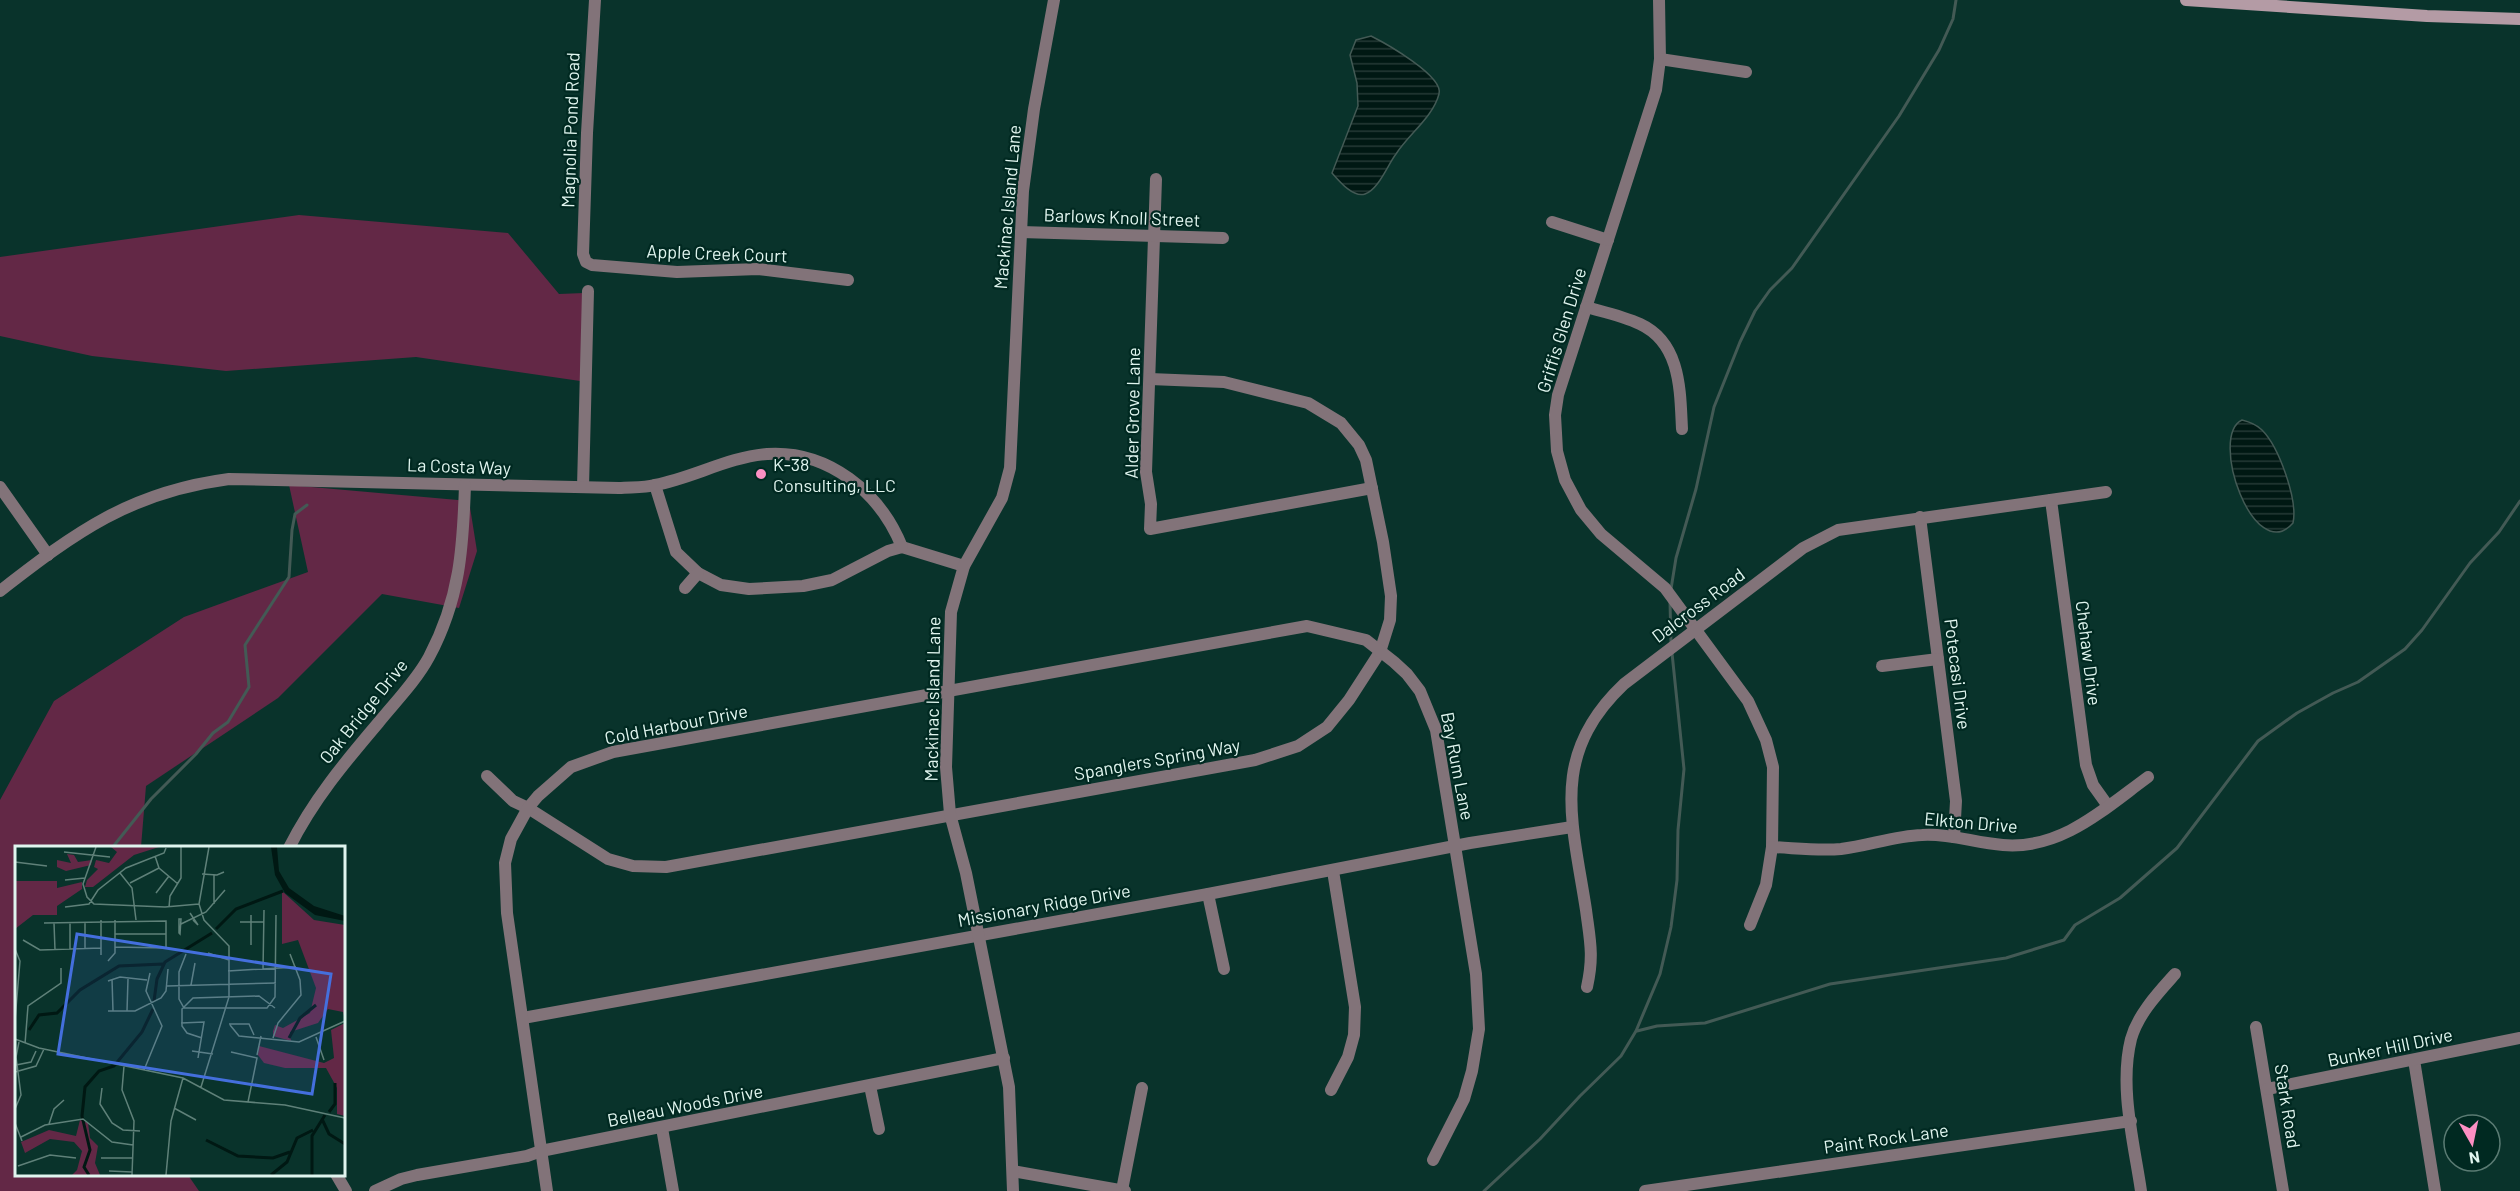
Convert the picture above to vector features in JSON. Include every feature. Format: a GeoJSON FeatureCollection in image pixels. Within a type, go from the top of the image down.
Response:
{"type":"FeatureCollection","features":[{"type":"Feature","properties":{"kind":"street","name":"Magnolia Pond Road"},"geometry":{"type":"LineString","coordinates":[[586,262],[583,254],[587,134],[595,0]]}},
{"type":"Feature","properties":{"kind":"street","name":"Mackinac Island Lane"},"geometry":{"type":"LineString","coordinates":[[1013,1191],[1011,1104],[1004,1058],[966,873],[950,814],[946,767],[948,690],[951,612],[964,566],[1002,498],[1010,468],[1023,191],[1034,109],[1054,0]]}},
{"type":"Feature","properties":{"kind":"street","name":"Griffis Glen Drive"},"geometry":{"type":"LineString","coordinates":[[1659,0],[1660,59],[1656,90],[1558,395],[1555,433],[1561,467],[1574,498],[1590,523],[1665,588],[1748,701],[1766,740],[1773,767],[1772,847],[1766,885],[1750,925]]}},
{"type":"Feature","properties":{"kind":"street"},"geometry":{"type":"LineString","coordinates":[[2186,0],[2427,16],[2520,19]]}},
{"type":"Feature","properties":{"kind":"street"},"geometry":{"type":"LineString","coordinates":[[1660,59],[1746,72]]}},
{"type":"Feature","properties":{"kind":"street","name":"Alder Grove Lane"},"geometry":{"type":"LineString","coordinates":[[1156,179],[1146,472],[1150,529],[1372,488]]}},
{"type":"Feature","properties":{"kind":"street"},"geometry":{"type":"LineString","coordinates":[[1552,222],[1608,240]]}},
{"type":"Feature","properties":{"kind":"street","name":"Barlows Knoll Street"},"geometry":{"type":"LineString","coordinates":[[1021,232],[1223,238]]}},
{"type":"Feature","properties":{"kind":"street","name":"Apple Creek Court"},"geometry":{"type":"LineString","coordinates":[[586,262],[592,265],[677,272],[758,269],[848,280]]}},
{"type":"Feature","properties":{"kind":"street"},"geometry":{"type":"LineString","coordinates":[[583,487],[588,291]]}},
{"type":"Feature","properties":{"kind":"street"},"geometry":{"type":"LineString","coordinates":[[1586,307],[1641,324],[1664,343],[1678,372],[1682,429]]}},
{"type":"Feature","properties":{"kind":"street","name":"Spanglers Spring Way"},"geometry":{"type":"LineString","coordinates":[[487,776],[513,801],[528,808],[608,859],[633,866],[666,867],[1255,760],[1298,746],[1327,727],[1349,700],[1380,652],[1390,620],[1391,596],[1366,460],[1359,446],[1341,423],[1321,409],[1297,400],[1224,382],[1150,379]]}},
{"type":"Feature","properties":{"kind":"street","name":"La Costa Way"},"geometry":{"type":"LineString","coordinates":[[0,591],[88,527],[132,503],[164,491],[204,482],[263,478],[618,488],[655,485],[741,459],[766,454],[795,455],[825,464],[851,478],[875,499],[893,524],[902,547]]}},
{"type":"Feature","properties":{"kind":"street","name":"Oak Bridge Drive"},"geometry":{"type":"LineString","coordinates":[[290,846],[309,810],[324,788],[415,679],[429,658],[450,610],[457,586],[463,547],[465,485]]}},
{"type":"Feature","properties":{"kind":"street"},"geometry":{"type":"LineString","coordinates":[[655,485],[669,536],[676,552],[698,573],[721,585],[749,589],[803,586],[832,580],[888,551],[902,547],[964,566]]}},
{"type":"Feature","properties":{"kind":"street"},"geometry":{"type":"LineString","coordinates":[[0,487],[48,555]]}},
{"type":"Feature","properties":{"kind":"street","name":"Dalcross Road"},"geometry":{"type":"LineString","coordinates":[[1587,987],[1592,950],[1572,827],[1570,797],[1573,770],[1579,747],[1597,712],[1624,684],[1803,548],[1838,530],[2106,492]]}},
{"type":"Feature","properties":{"kind":"street","name":"Chehaw Drive"},"geometry":{"type":"LineString","coordinates":[[2051,500],[2086,765],[2093,784],[2108,806]]}},
{"type":"Feature","properties":{"kind":"street","name":"Potecasi Drive"},"geometry":{"type":"LineString","coordinates":[[1920,517],[1956,801],[1954,837]]}},
{"type":"Feature","properties":{"kind":"street"},"geometry":{"type":"LineString","coordinates":[[685,588],[698,573]]}},
{"type":"Feature","properties":{"kind":"street","name":"Bay Rum Lane"},"geometry":{"type":"LineString","coordinates":[[948,690],[1307,626],[1366,640],[1407,674],[1414,682],[1433,720],[1476,974],[1479,1029],[1472,1071],[1464,1099],[1434,1160]]}},
{"type":"Feature","properties":{"kind":"street"},"geometry":{"type":"LineString","coordinates":[[1882,666],[1938,659]]}},
{"type":"Feature","properties":{"kind":"street","name":"Cold Harbour Drive"},"geometry":{"type":"LineString","coordinates":[[547,1191],[507,913],[505,863],[511,839],[528,808],[571,767],[613,752],[948,690]]}},
{"type":"Feature","properties":{"kind":"street","name":"Elkton Drive"},"geometry":{"type":"LineString","coordinates":[[1772,847],[1843,849],[1908,836],[1954,837],[2004,845],[2037,844],[2070,832],[2148,777]]}},
{"type":"Feature","properties":{"kind":"street","name":"Missionary Ridge Drive"},"geometry":{"type":"LineString","coordinates":[[523,1018],[1334,871],[1455,846],[1572,827]]}},
{"type":"Feature","properties":{"kind":"street"},"geometry":{"type":"LineString","coordinates":[[1331,1090],[1348,1057],[1354,1035],[1355,1006],[1334,871]]}},
{"type":"Feature","properties":{"kind":"street"},"geometry":{"type":"LineString","coordinates":[[1208,894],[1224,969]]}},
{"type":"Feature","properties":{"kind":"street"},"geometry":{"type":"LineString","coordinates":[[2141,1191],[2131,1121],[2127,1067],[2132,1037],[2150,1003],[2175,974]]}},
{"type":"Feature","properties":{"kind":"street","name":"Stark Road"},"geometry":{"type":"LineString","coordinates":[[2256,1027],[2283,1191]]}},
{"type":"Feature","properties":{"kind":"street","name":"Bunker Hill Drive"},"geometry":{"type":"LineString","coordinates":[[2267,1089],[2520,1038]]}},
{"type":"Feature","properties":{"kind":"street","name":"Belleau Woods Drive"},"geometry":{"type":"LineString","coordinates":[[375,1191],[401,1179],[417,1175],[527,1156],[541,1151],[1004,1058]]}},
{"type":"Feature","properties":{"kind":"street"},"geometry":{"type":"LineString","coordinates":[[2414,1060],[2435,1191]]}},
{"type":"Feature","properties":{"kind":"street"},"geometry":{"type":"LineString","coordinates":[[870,1086],[879,1129]]}},
{"type":"Feature","properties":{"kind":"street"},"geometry":{"type":"LineString","coordinates":[[1013,1171],[1124,1190],[1142,1088]]}},
{"type":"Feature","properties":{"kind":"street","name":"Paint Rock Lane"},"geometry":{"type":"LineString","coordinates":[[1646,1191],[2131,1121]]}},
{"type":"Feature","properties":{"kind":"street"},"geometry":{"type":"LineString","coordinates":[[662,1128],[674,1191]]}},
{"type":"Feature","properties":{"kind":"street"},"geometry":{"type":"LineString","coordinates":[[337,1176],[346,1191]]}},
{"type":"Feature","properties":{"kind":"shaded area"},"geometry":{"type":"Polygon","coordinates":[[[299,215],[508,233],[559,294],[584,293],[587,382],[416,357],[226,371],[92,356],[0,336],[0,257],[299,215]]]}},
{"type":"Feature","properties":{"kind":"shaded area"},"geometry":{"type":"Polygon","coordinates":[[[289,485],[469,501],[477,551],[459,608],[382,594],[278,698],[146,786],[141,846],[15,846],[15,1176],[189,1176],[199,1191],[0,1191],[0,800],[54,701],[184,617],[308,572],[289,485]]]}},
{"type":"Feature","properties":{"kind":"water"},"geometry":{"type":"Polygon","coordinates":[[[1371,36],[1423,70],[1438,87],[1439,94],[1432,110],[1401,147],[1379,182],[1370,191],[1360,195],[1347,188],[1332,173],[1358,106],[1357,83],[1350,55],[1356,40],[1371,36]]]}},
{"type":"Feature","properties":{"kind":"water"},"geometry":{"type":"Polygon","coordinates":[[[2242,420],[2262,430],[2275,448],[2286,474],[2293,501],[2293,523],[2278,532],[2264,528],[2251,514],[2240,494],[2233,471],[2230,449],[2233,431],[2242,420]]]}},
{"type":"Feature","properties":{"kind":"waterway"},"geometry":{"type":"LineString","coordinates":[[1671,589],[1676,558],[1696,489],[1714,407],[1740,342],[1755,311],[1770,290],[1792,268],[1899,116],[1939,50],[1953,19],[1956,0]]}},
{"type":"Feature","properties":{"kind":"waterway"},"geometry":{"type":"LineString","coordinates":[[1637,1031],[1657,1026],[1705,1023],[1830,984],[2006,958],[2064,940],[2075,925],[2120,898],[2177,848],[2258,741],[2297,713],[2358,682],[2405,649],[2422,630],[2470,563],[2499,532],[2520,501]]}},
{"type":"Feature","properties":{"kind":"waterway"},"geometry":{"type":"LineString","coordinates":[[114,846],[151,799],[196,754],[213,733],[228,722],[249,687],[245,645],[289,577],[295,514],[307,505]]}},
{"type":"Feature","properties":{"kind":"waterway"},"geometry":{"type":"LineString","coordinates":[[1670,602],[1671,643]]}},
{"type":"Feature","properties":{"kind":"waterway"},"geometry":{"type":"LineString","coordinates":[[1484,1191],[1540,1139],[1621,1056],[1636,1031],[1660,974],[1671,927],[1677,880],[1678,830],[1684,769],[1672,653]]}},
{"type":"Feature","properties":{"kind":"place","name":"K-38 Consulting, LLC"},"geometry":{"type":"Point","coordinates":[761,474]}}]}
